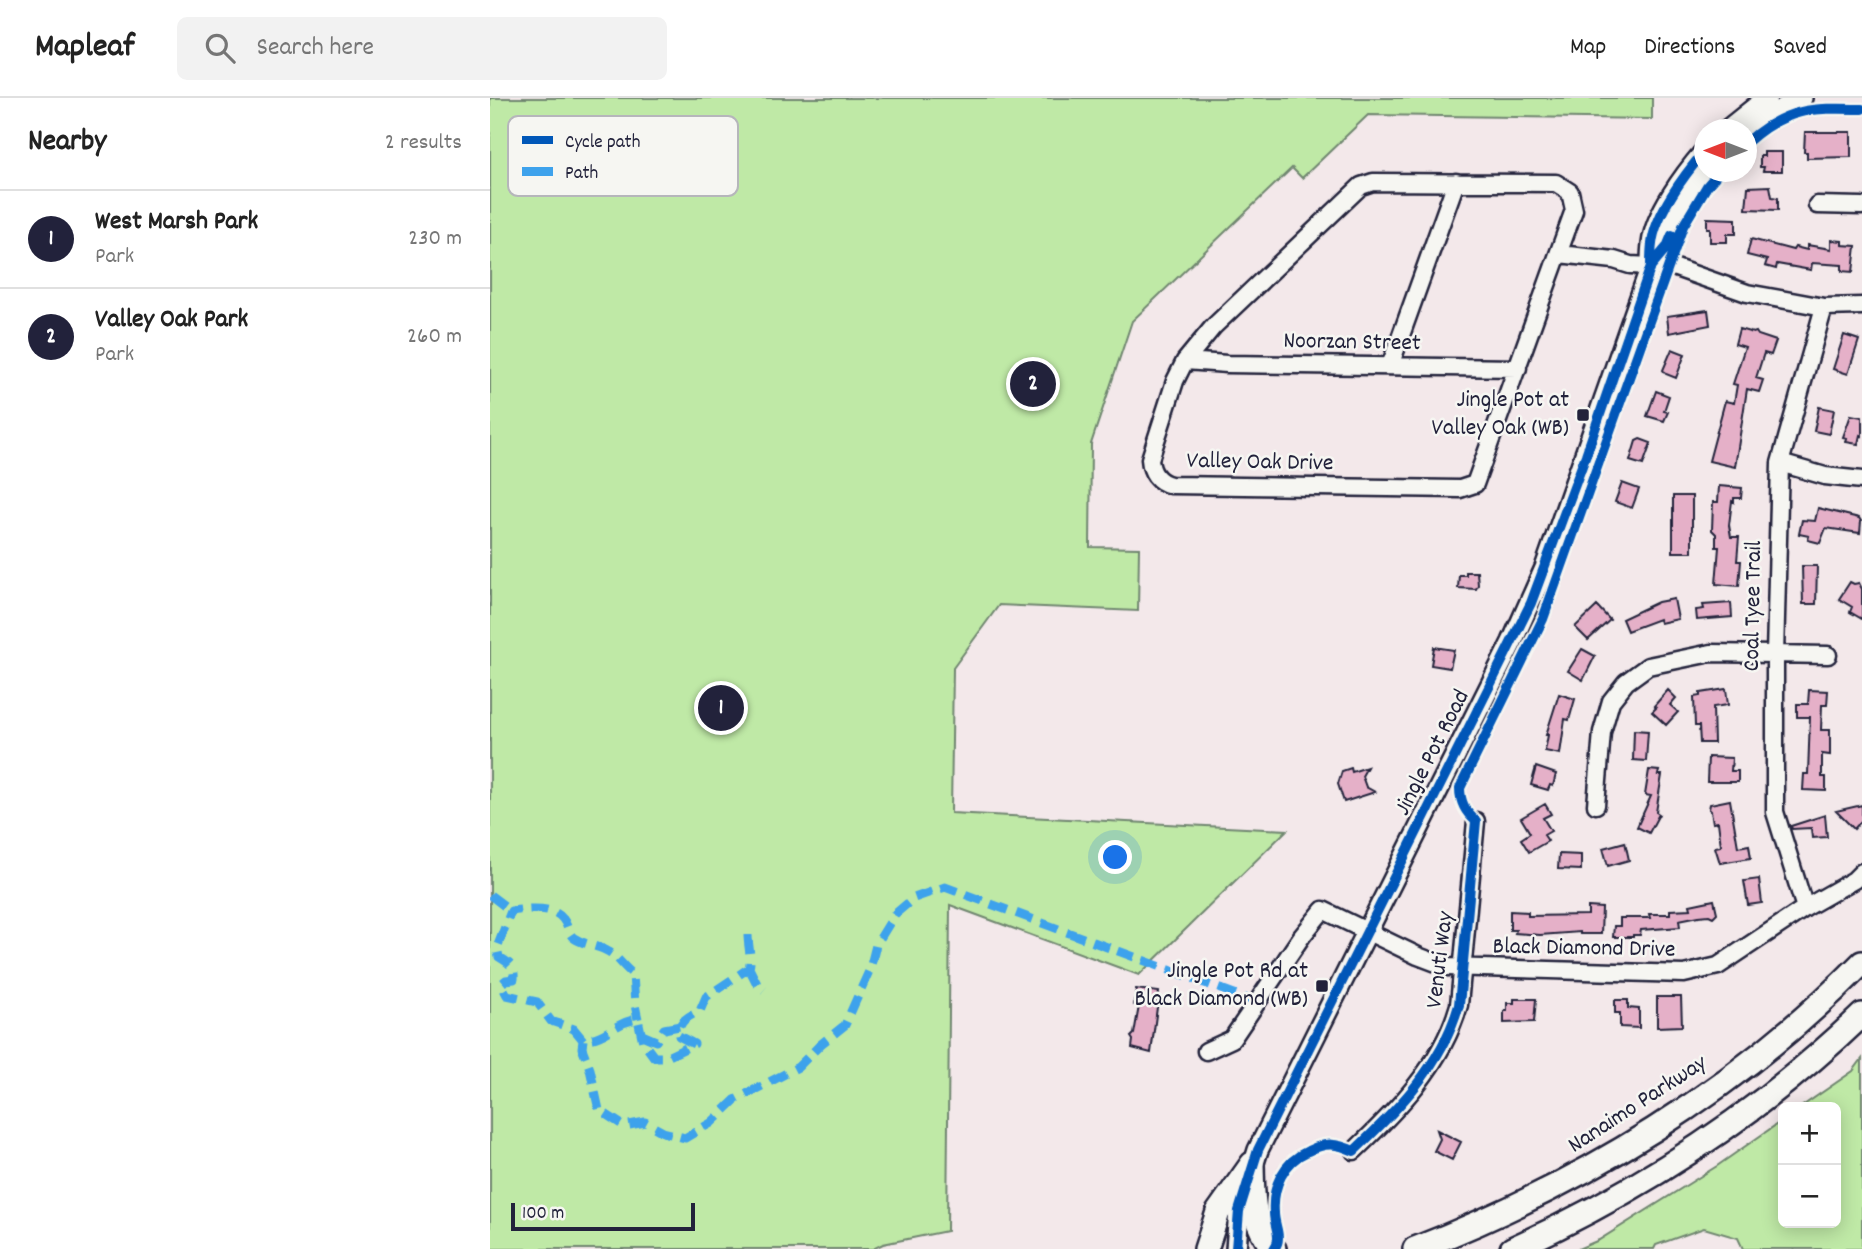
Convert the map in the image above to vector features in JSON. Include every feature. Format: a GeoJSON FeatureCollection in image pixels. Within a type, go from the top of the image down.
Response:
{"type":"FeatureCollection","features":[{"type":"Feature","properties":{"kind":"highway","name":"Nanaimo Parkway"},"geometry":{"type":"LineString","coordinates":[[1416,1249],[1544,1193],[1663,1124],[1757,1056],[1810,1012],[1862,962]]}},
{"type":"Feature","properties":{"kind":"highway"},"geometry":{"type":"LineString","coordinates":[[1512,1249],[1602,1204],[1712,1136],[1784,1083],[1862,1015]]}},
{"type":"Feature","properties":{"kind":"highway"},"geometry":{"type":"LineString","coordinates":[[1206,1249],[1218,1212],[1252,1164]]}},
{"type":"Feature","properties":{"kind":"highway"},"geometry":{"type":"LineString","coordinates":[[1252,1164],[1256,1219],[1259,1230],[1274,1249]]}},
{"type":"Feature","properties":{"kind":"highway"},"geometry":{"type":"LineString","coordinates":[[1409,1249],[1416,1249]]}},
{"type":"Feature","properties":{"kind":"main road"},"geometry":{"type":"LineString","coordinates":[[1739,119],[1745,98]]}},
{"type":"Feature","properties":{"kind":"main road"},"geometry":{"type":"LineString","coordinates":[[1745,119],[1767,98]]}},
{"type":"Feature","properties":{"kind":"main road"},"geometry":{"type":"LineString","coordinates":[[1754,119],[1790,101]]}},
{"type":"Feature","properties":{"kind":"main road","name":"Jingle Pot Road"},"geometry":{"type":"LineString","coordinates":[[1236,1249],[1239,1211],[1252,1164],[1531,603],[1651,266],[1652,241],[1663,214],[1694,165]]}},
{"type":"Feature","properties":{"kind":"main road","name":"Jingle Pot Road"},"geometry":{"type":"LineString","coordinates":[[1651,266],[1667,247],[1687,203],[1702,182]]}},
{"type":"Feature","properties":{"kind":"street","name":"Valley Oak Drive"},"geometry":{"type":"LineString","coordinates":[[1373,182],[1556,183],[1570,192],[1574,210],[1559,254],[1478,480],[1466,488],[1171,485],[1155,477],[1150,459],[1175,381],[1185,360],[1213,327],[1361,186],[1373,182]]}},
{"type":"Feature","properties":{"kind":"street"},"geometry":{"type":"LineString","coordinates":[[1390,366],[1456,182]]}},
{"type":"Feature","properties":{"kind":"street"},"geometry":{"type":"LineString","coordinates":[[1817,205],[1862,206]]}},
{"type":"Feature","properties":{"kind":"street"},"geometry":{"type":"LineString","coordinates":[[1559,254],[1673,267],[1747,293],[1824,307],[1862,306]]}},
{"type":"Feature","properties":{"kind":"street","name":"Coal Tyee Trail"},"geometry":{"type":"LineString","coordinates":[[1805,908],[1775,811],[1775,655],[1780,463],[1824,307]]}},
{"type":"Feature","properties":{"kind":"street","name":"Noorzan Street"},"geometry":{"type":"LineString","coordinates":[[1185,360],[1227,364],[1518,368]]}},
{"type":"Feature","properties":{"kind":"street"},"geometry":{"type":"LineString","coordinates":[[1780,463],[1825,476],[1862,480]]}},
{"type":"Feature","properties":{"kind":"street"},"geometry":{"type":"LineString","coordinates":[[1596,805],[1602,732],[1611,701],[1626,682],[1648,666],[1711,653],[1828,655]]}},
{"type":"Feature","properties":{"kind":"street","name":"Venuti Way"},"geometry":{"type":"LineString","coordinates":[[1354,1151],[1396,1111],[1442,1050],[1453,1026],[1459,1004],[1463,969],[1476,821]]}},
{"type":"Feature","properties":{"kind":"street","name":"Black Diamond Drive"},"geometry":{"type":"LineString","coordinates":[[1367,932],[1447,967],[1684,975],[1718,966],[1805,908],[1854,880],[1862,872]]}},
{"type":"Feature","properties":{"kind":"street"},"geometry":{"type":"LineString","coordinates":[[1206,1051],[1232,1039],[1323,909],[1367,932]]}},
{"type":"Feature","properties":{"kind":"green space"},"geometry":{"type":"Polygon","coordinates":[[[490,98],[1652,98],[1652,119],[1368,115],[1302,178],[1292,168],[1132,321],[1091,444],[1090,547],[1139,548],[1138,611],[999,605],[953,668],[951,813],[1287,830],[1139,975],[950,905],[947,1231],[883,1244],[873,1249],[490,1249],[490,98]]]}},
{"type":"Feature","properties":{"kind":"green space"},"geometry":{"type":"Polygon","coordinates":[[[1862,1059],[1862,1249],[1743,1249],[1738,1238],[1704,1228],[1656,1245],[1654,1249],[1578,1249],[1599,1240],[1717,1166],[1778,1123],[1778,1228],[1841,1228],[1841,1102],[1808,1102],[1853,1071],[1862,1059]]]}},
{"type":"Feature","properties":{"kind":"building"},"geometry":{"type":"Polygon","coordinates":[[[1805,132],[1851,132],[1851,157],[1807,158],[1807,152],[1804,152],[1805,132]]]}},
{"type":"Feature","properties":{"kind":"building"},"geometry":{"type":"Polygon","coordinates":[[[1764,152],[1782,152],[1782,171],[1763,171],[1764,167],[1760,167],[1760,156],[1764,156],[1764,152]]]}},
{"type":"Feature","properties":{"kind":"building"},"geometry":{"type":"Polygon","coordinates":[[[1770,186],[1772,197],[1778,198],[1778,210],[1746,209],[1748,187],[1770,186]]]}},
{"type":"Feature","properties":{"kind":"building"},"geometry":{"type":"Polygon","coordinates":[[[1707,218],[1736,219],[1736,234],[1727,234],[1727,242],[1710,242],[1707,218]]]}},
{"type":"Feature","properties":{"kind":"building"},"geometry":{"type":"Polygon","coordinates":[[[1751,239],[1793,250],[1795,247],[1807,250],[1807,245],[1831,249],[1831,240],[1842,241],[1842,245],[1856,246],[1853,272],[1842,271],[1842,265],[1812,263],[1811,270],[1777,264],[1776,269],[1765,266],[1767,260],[1747,255],[1751,239]]]}},
{"type":"Feature","properties":{"kind":"building"},"geometry":{"type":"Polygon","coordinates":[[[1708,310],[1710,325],[1669,333],[1667,316],[1708,310]]]}},
{"type":"Feature","properties":{"kind":"building"},"geometry":{"type":"Polygon","coordinates":[[[1739,329],[1756,332],[1776,341],[1771,355],[1764,353],[1756,378],[1763,380],[1759,392],[1747,389],[1735,467],[1709,461],[1725,401],[1734,403],[1737,385],[1733,384],[1745,347],[1735,344],[1739,329]]]}},
{"type":"Feature","properties":{"kind":"building"},"geometry":{"type":"Polygon","coordinates":[[[1844,335],[1859,340],[1848,374],[1833,369],[1844,335]]]}},
{"type":"Feature","properties":{"kind":"building"},"geometry":{"type":"Polygon","coordinates":[[[1672,349],[1685,354],[1676,378],[1663,370],[1672,349]]]}},
{"type":"Feature","properties":{"kind":"building"},"geometry":{"type":"Polygon","coordinates":[[[1656,391],[1669,396],[1664,411],[1668,412],[1664,421],[1647,416],[1656,391]]]}},
{"type":"Feature","properties":{"kind":"building"},"geometry":{"type":"Polygon","coordinates":[[[1819,407],[1834,410],[1829,434],[1814,431],[1819,407]]]}},
{"type":"Feature","properties":{"kind":"building"},"geometry":{"type":"Polygon","coordinates":[[[1851,415],[1862,417],[1862,436],[1860,435],[1858,444],[1846,442],[1847,438],[1843,437],[1851,415]]]}},
{"type":"Feature","properties":{"kind":"building"},"geometry":{"type":"Polygon","coordinates":[[[1640,439],[1651,443],[1643,465],[1630,461],[1636,441],[1640,439]]]}},
{"type":"Feature","properties":{"kind":"building"},"geometry":{"type":"Polygon","coordinates":[[[1622,483],[1639,489],[1632,508],[1615,502],[1622,483]]]}},
{"type":"Feature","properties":{"kind":"building"},"geometry":{"type":"Polygon","coordinates":[[[1719,486],[1742,488],[1741,498],[1734,498],[1734,502],[1732,501],[1729,525],[1731,537],[1739,537],[1739,586],[1716,584],[1719,547],[1716,547],[1716,534],[1712,530],[1713,502],[1718,502],[1719,486]]]}},
{"type":"Feature","properties":{"kind":"building"},"geometry":{"type":"Polygon","coordinates":[[[1673,496],[1692,496],[1692,552],[1673,552],[1673,496]]]}},
{"type":"Feature","properties":{"kind":"building"},"geometry":{"type":"Polygon","coordinates":[[[1818,508],[1859,518],[1860,533],[1826,528],[1820,543],[1808,540],[1809,536],[1799,534],[1802,520],[1815,521],[1818,508]]]}},
{"type":"Feature","properties":{"kind":"building"},"geometry":{"type":"Polygon","coordinates":[[[1802,566],[1817,566],[1816,604],[1803,604],[1802,566]]]}},
{"type":"Feature","properties":{"kind":"building"},"geometry":{"type":"Polygon","coordinates":[[[1466,572],[1477,572],[1476,589],[1458,588],[1459,575],[1466,575],[1466,572]]]}},
{"type":"Feature","properties":{"kind":"building"},"geometry":{"type":"Polygon","coordinates":[[[1850,582],[1859,583],[1862,589],[1862,619],[1850,612],[1852,607],[1839,599],[1850,582]]]}},
{"type":"Feature","properties":{"kind":"building"},"geometry":{"type":"Polygon","coordinates":[[[1674,599],[1678,619],[1660,623],[1659,619],[1627,631],[1622,619],[1658,602],[1674,599]]]}},
{"type":"Feature","properties":{"kind":"building"},"geometry":{"type":"Polygon","coordinates":[[[1731,603],[1732,617],[1697,620],[1696,610],[1704,609],[1703,605],[1731,603]]]}},
{"type":"Feature","properties":{"kind":"building"},"geometry":{"type":"Polygon","coordinates":[[[1597,606],[1610,620],[1588,640],[1575,627],[1597,606]]]}},
{"type":"Feature","properties":{"kind":"building"},"geometry":{"type":"Polygon","coordinates":[[[1434,647],[1454,650],[1450,668],[1431,665],[1434,647]]]}},
{"type":"Feature","properties":{"kind":"building"},"geometry":{"type":"Polygon","coordinates":[[[1582,649],[1595,656],[1583,680],[1568,671],[1582,649]]]}},
{"type":"Feature","properties":{"kind":"building"},"geometry":{"type":"Polygon","coordinates":[[[1726,689],[1728,705],[1713,707],[1714,743],[1700,743],[1699,726],[1695,726],[1694,697],[1700,696],[1700,693],[1726,689]]]}},
{"type":"Feature","properties":{"kind":"building"},"geometry":{"type":"Polygon","coordinates":[[[1668,690],[1676,698],[1670,705],[1678,712],[1666,725],[1652,712],[1668,690]]]}},
{"type":"Feature","properties":{"kind":"building"},"geometry":{"type":"Polygon","coordinates":[[[1809,690],[1828,691],[1827,705],[1822,705],[1821,730],[1830,730],[1830,755],[1822,754],[1822,777],[1826,777],[1826,791],[1803,790],[1804,774],[1808,774],[1810,717],[1797,717],[1797,704],[1808,704],[1809,690]]]}},
{"type":"Feature","properties":{"kind":"building"},"geometry":{"type":"Polygon","coordinates":[[[1559,694],[1575,699],[1569,720],[1565,719],[1560,754],[1545,751],[1546,735],[1559,694]]]}},
{"type":"Feature","properties":{"kind":"building"},"geometry":{"type":"Polygon","coordinates":[[[1634,730],[1648,731],[1646,761],[1633,760],[1634,730]]]}},
{"type":"Feature","properties":{"kind":"building"},"geometry":{"type":"Polygon","coordinates":[[[1708,757],[1732,758],[1731,771],[1738,771],[1738,782],[1707,782],[1708,757]]]}},
{"type":"Feature","properties":{"kind":"building"},"geometry":{"type":"Polygon","coordinates":[[[1367,767],[1362,776],[1366,787],[1375,792],[1344,802],[1338,784],[1342,771],[1351,768],[1352,772],[1367,767]]]}},
{"type":"Feature","properties":{"kind":"building"},"geometry":{"type":"Polygon","coordinates":[[[1536,767],[1556,774],[1553,786],[1550,785],[1548,790],[1531,785],[1536,767]]]}},
{"type":"Feature","properties":{"kind":"building"},"geometry":{"type":"Polygon","coordinates":[[[1649,770],[1659,771],[1658,775],[1662,775],[1656,812],[1659,814],[1649,833],[1637,827],[1651,796],[1645,795],[1649,770]]]}},
{"type":"Feature","properties":{"kind":"building"},"geometry":{"type":"Polygon","coordinates":[[[1730,800],[1738,847],[1749,845],[1751,858],[1720,863],[1715,847],[1721,846],[1718,822],[1713,823],[1709,809],[1710,804],[1730,800]]]}},
{"type":"Feature","properties":{"kind":"building"},"geometry":{"type":"Polygon","coordinates":[[[1545,804],[1551,814],[1543,818],[1551,831],[1544,835],[1548,841],[1529,852],[1521,839],[1530,833],[1521,818],[1545,804]]]}},
{"type":"Feature","properties":{"kind":"building"},"geometry":{"type":"Polygon","coordinates":[[[1862,805],[1862,820],[1854,829],[1836,811],[1862,805]]]}},
{"type":"Feature","properties":{"kind":"building"},"geometry":{"type":"Polygon","coordinates":[[[1825,815],[1827,837],[1812,838],[1811,828],[1792,829],[1791,826],[1825,815]]]}},
{"type":"Feature","properties":{"kind":"building"},"geometry":{"type":"Polygon","coordinates":[[[1625,842],[1629,860],[1608,866],[1603,848],[1625,842]]]}},
{"type":"Feature","properties":{"kind":"building"},"geometry":{"type":"Polygon","coordinates":[[[1559,854],[1581,855],[1581,870],[1558,869],[1559,854]]]}},
{"type":"Feature","properties":{"kind":"building"},"geometry":{"type":"Polygon","coordinates":[[[1759,879],[1762,903],[1748,905],[1744,881],[1759,879]]]}},
{"type":"Feature","properties":{"kind":"building"},"geometry":{"type":"Polygon","coordinates":[[[1714,900],[1717,913],[1713,917],[1709,915],[1679,920],[1680,927],[1641,930],[1640,935],[1633,937],[1613,937],[1614,926],[1620,926],[1620,918],[1650,918],[1649,914],[1670,914],[1670,910],[1691,909],[1690,905],[1714,900]]]}},
{"type":"Feature","properties":{"kind":"building"},"geometry":{"type":"Polygon","coordinates":[[[1588,907],[1602,908],[1601,934],[1580,932],[1540,935],[1515,933],[1516,930],[1510,930],[1510,911],[1528,912],[1528,916],[1588,915],[1588,907]]]}},
{"type":"Feature","properties":{"kind":"building"},"geometry":{"type":"Polygon","coordinates":[[[1136,989],[1159,992],[1151,1053],[1132,1048],[1131,1037],[1134,1034],[1139,1006],[1134,1005],[1136,989]]]}},
{"type":"Feature","properties":{"kind":"building"},"geometry":{"type":"Polygon","coordinates":[[[1657,997],[1681,997],[1682,1026],[1657,1027],[1657,997]]]}},
{"type":"Feature","properties":{"kind":"building"},"geometry":{"type":"Polygon","coordinates":[[[1514,999],[1536,999],[1534,1022],[1504,1023],[1507,1003],[1514,1003],[1514,999]]]}},
{"type":"Feature","properties":{"kind":"building"},"geometry":{"type":"Polygon","coordinates":[[[1615,1000],[1628,1000],[1628,1008],[1639,1009],[1639,1028],[1620,1027],[1620,1013],[1615,1013],[1615,1000]]]}},
{"type":"Feature","properties":{"kind":"building"},"geometry":{"type":"Polygon","coordinates":[[[1437,1130],[1461,1142],[1452,1160],[1434,1151],[1440,1139],[1437,1130]]]}},
{"type":"Feature","properties":{"kind":"marked path"},"geometry":{"type":"LineString","coordinates":[[748,935],[749,968],[706,997],[700,1011],[688,1017],[680,1026],[679,1036],[694,1044],[667,1057],[654,1057],[643,1042],[638,1019],[623,1023],[592,1039],[583,1040],[582,1048],[590,1069],[599,1110],[624,1126],[645,1122],[663,1132],[685,1138],[711,1123],[735,1100],[798,1067],[845,1025],[870,969],[876,945],[895,914],[914,898],[945,887],[1256,1002]]}},
{"type":"Feature","properties":{"kind":"marked path"},"geometry":{"type":"LineString","coordinates":[[490,895],[511,911]]}},
{"type":"Feature","properties":{"kind":"marked path"},"geometry":{"type":"LineString","coordinates":[[583,1040],[574,1029],[551,1021],[537,1002],[507,995],[501,984],[514,979],[513,971],[508,963],[499,957],[497,948],[511,911],[539,909],[552,912],[563,919],[574,938],[605,950],[615,957],[633,974],[638,1019]]}},
{"type":"Feature","properties":{"kind":"marked path"},"geometry":{"type":"LineString","coordinates":[[749,968],[757,984],[764,990]]}},
{"type":"Feature","properties":{"kind":"marked path"},"geometry":{"type":"LineString","coordinates":[[642,1035],[656,1041],[664,1029],[680,1026]]}},
{"type":"Feature","properties":{"kind":"cycle path"},"geometry":{"type":"LineString","coordinates":[[1757,134],[1774,122],[1800,112],[1862,109]]}},
{"type":"Feature","properties":{"kind":"cycle path"},"geometry":{"type":"LineString","coordinates":[[1651,266],[1654,232],[1659,220],[1680,183],[1694,165]]}},
{"type":"Feature","properties":{"kind":"cycle path"},"geometry":{"type":"LineString","coordinates":[[1274,1249],[1278,1241],[1274,1213],[1275,1194],[1286,1169],[1299,1156],[1320,1146],[1336,1145],[1354,1151],[1417,1085],[1442,1047],[1451,1027],[1459,1005],[1476,821],[1464,807],[1460,788],[1543,619],[1683,226],[1710,182]]}},
{"type":"Feature","properties":{"kind":"cycle path"},"geometry":{"type":"LineString","coordinates":[[1236,1249],[1239,1211],[1258,1150],[1531,603],[1586,455],[1651,266],[1667,247],[1672,235]]}},
{"type":"Feature","properties":{"kind":"place","name":"Valley Oak Park"},"geometry":{"type":"Point","coordinates":[1033,384]}},
{"type":"Feature","properties":{"kind":"place","name":"Jingle Pot at Valley Oak (WB)"},"geometry":{"type":"Point","coordinates":[1583,415]}},
{"type":"Feature","properties":{"kind":"place","name":"West Marsh Park"},"geometry":{"type":"Point","coordinates":[721,708]}},
{"type":"Feature","properties":{"kind":"place","name":"Jingle Pot Rd at Black Diamond (WB)"},"geometry":{"type":"Point","coordinates":[1322,986]}}]}
